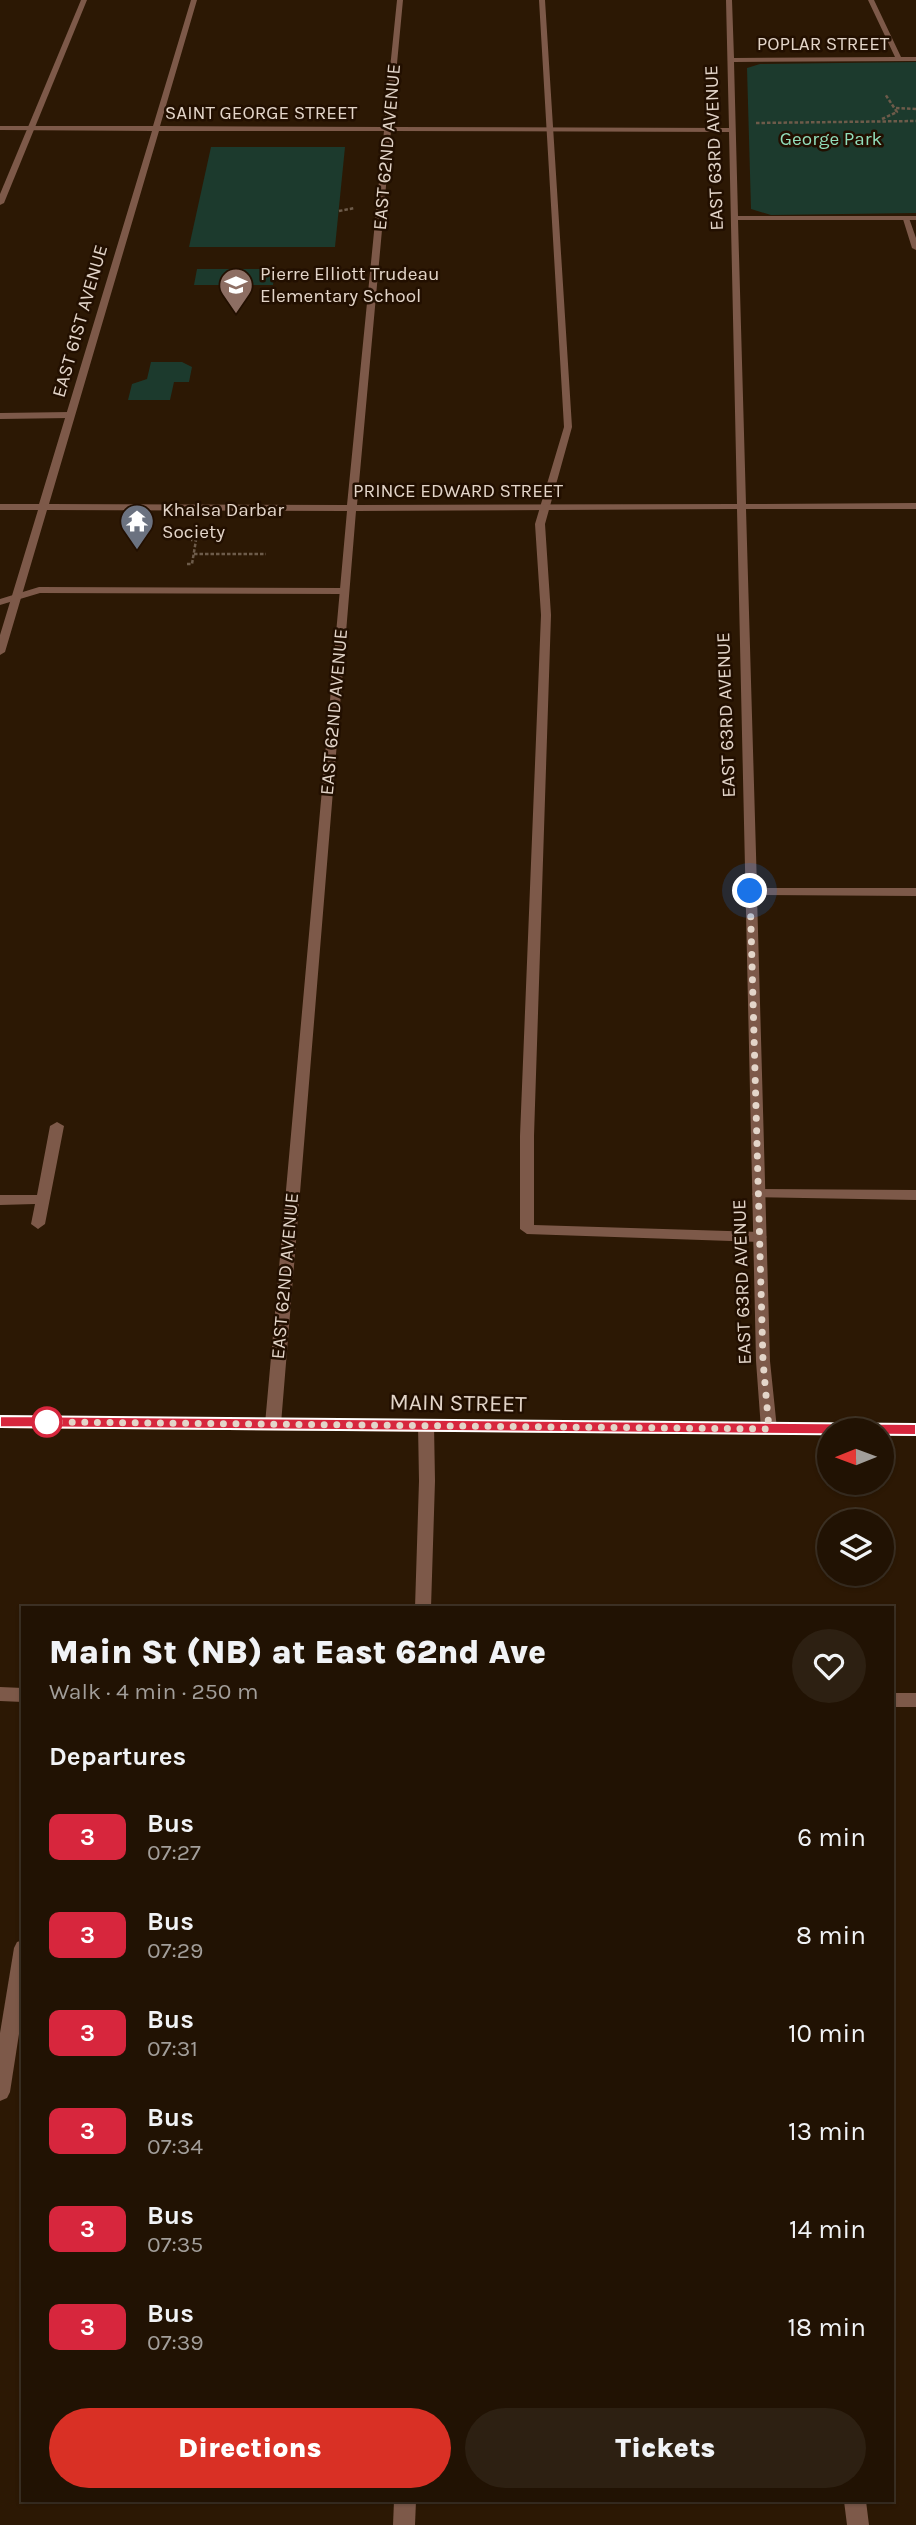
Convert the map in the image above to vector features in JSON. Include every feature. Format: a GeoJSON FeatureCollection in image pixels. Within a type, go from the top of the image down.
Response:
{"type":"FeatureCollection","features":[{"type":"Feature","properties":{"kind":"main road","name":"MAIN STREET"},"geometry":{"type":"LineString","coordinates":[[0,1422],[916,1430]]}},
{"type":"Feature","properties":{"kind":"street"},"geometry":{"type":"LineString","coordinates":[[0,203],[84,0]]}},
{"type":"Feature","properties":{"kind":"street","name":"EAST 61ST AVENUE"},"geometry":{"type":"LineString","coordinates":[[0,652],[194,0]]}},
{"type":"Feature","properties":{"kind":"street","name":"EAST 62ND AVENUE"},"geometry":{"type":"LineString","coordinates":[[273,1424],[344,591],[400,0]]}},
{"type":"Feature","properties":{"kind":"street"},"geometry":{"type":"LineString","coordinates":[[542,0],[568,427],[540,524],[546,615],[527,1136],[527,1230],[760,1237]]}},
{"type":"Feature","properties":{"kind":"street","name":"EAST 63RD AVENUE"},"geometry":{"type":"LineString","coordinates":[[729,0],[763,1361],[769,1429]]}},
{"type":"Feature","properties":{"kind":"street"},"geometry":{"type":"LineString","coordinates":[[871,0],[899,59]]}},
{"type":"Feature","properties":{"kind":"street","name":"POPLAR STREET"},"geometry":{"type":"LineString","coordinates":[[731,60],[916,59]]}},
{"type":"Feature","properties":{"kind":"street","name":"SAINT GEORGE STREET"},"geometry":{"type":"LineString","coordinates":[[0,128],[732,130]]}},
{"type":"Feature","properties":{"kind":"street"},"geometry":{"type":"LineString","coordinates":[[736,218],[916,218]]}},
{"type":"Feature","properties":{"kind":"street"},"geometry":{"type":"LineString","coordinates":[[905,218],[916,248]]}},
{"type":"Feature","properties":{"kind":"street"},"geometry":{"type":"LineString","coordinates":[[0,416],[71,415]]}},
{"type":"Feature","properties":{"kind":"street","name":"PRINCE EDWARD STREET"},"geometry":{"type":"LineString","coordinates":[[0,507],[916,506]]}},
{"type":"Feature","properties":{"kind":"street"},"geometry":{"type":"LineString","coordinates":[[0,602],[39,590],[344,591]]}},
{"type":"Feature","properties":{"kind":"street"},"geometry":{"type":"LineString","coordinates":[[750,891],[916,892]]}},
{"type":"Feature","properties":{"kind":"street"},"geometry":{"type":"LineString","coordinates":[[38,1224],[57,1126]]}},
{"type":"Feature","properties":{"kind":"street"},"geometry":{"type":"LineString","coordinates":[[759,1194],[916,1195]]}},
{"type":"Feature","properties":{"kind":"street"},"geometry":{"type":"LineString","coordinates":[[0,1200],[43,1199]]}},
{"type":"Feature","properties":{"kind":"street"},"geometry":{"type":"LineString","coordinates":[[423,1606],[426,1425]]}},
{"type":"Feature","properties":{"kind":"street"},"geometry":{"type":"LineString","coordinates":[[0,1694],[21,1695]]}},
{"type":"Feature","properties":{"kind":"street"},"geometry":{"type":"LineString","coordinates":[[894,1700],[916,1700]]}},
{"type":"Feature","properties":{"kind":"street"},"geometry":{"type":"LineString","coordinates":[[0,2092],[21,1961]]}},
{"type":"Feature","properties":{"kind":"street"},"geometry":{"type":"LineString","coordinates":[[404,2525],[405,2502]]}},
{"type":"Feature","properties":{"kind":"street"},"geometry":{"type":"LineString","coordinates":[[855,2502],[858,2525]]}},
{"type":"Feature","properties":{"kind":"path"},"geometry":{"type":"LineString","coordinates":[[875,121],[897,112],[885,94]]}},
{"type":"Feature","properties":{"kind":"path"},"geometry":{"type":"LineString","coordinates":[[896,108],[916,109]]}},
{"type":"Feature","properties":{"kind":"path"},"geometry":{"type":"LineString","coordinates":[[748,123],[916,121]]}},
{"type":"Feature","properties":{"kind":"path"},"geometry":{"type":"LineString","coordinates":[[339,211],[356,208]]}},
{"type":"Feature","properties":{"kind":"path"},"geometry":{"type":"LineString","coordinates":[[179,564],[192,564],[196,540],[191,540]]}},
{"type":"Feature","properties":{"kind":"path"},"geometry":{"type":"LineString","coordinates":[[194,554],[266,554]]}},
{"type":"Feature","properties":{"kind":"green space","name":"George Park"},"geometry":{"type":"Polygon","coordinates":[[[916,62],[916,213],[771,215],[751,209],[747,68],[760,64],[916,62]]]}},
{"type":"Feature","properties":{"kind":"green space"},"geometry":{"type":"Polygon","coordinates":[[[211,147],[345,147],[335,247],[189,247],[211,147]]]}},
{"type":"Feature","properties":{"kind":"green space"},"geometry":{"type":"Polygon","coordinates":[[[197,269],[275,269],[273,285],[194,285],[197,269]]]}},
{"type":"Feature","properties":{"kind":"green space"},"geometry":{"type":"Polygon","coordinates":[[[151,362],[182,362],[192,367],[189,382],[174,382],[170,400],[128,400],[132,384],[147,379],[151,362]]]}},
{"type":"Feature","properties":{"kind":"bus line","name":"3"},"geometry":{"type":"LineString","coordinates":[[0,1422],[916,1430]]}},
{"type":"Feature","properties":{"kind":"place","name":"Pierre Elliott Trudeau Elementary School"},"geometry":{"type":"Point","coordinates":[236,315]}},
{"type":"Feature","properties":{"kind":"place","name":"Khalsa Darbar Society"},"geometry":{"type":"Point","coordinates":[137,551]}},
{"type":"Feature","properties":{"kind":"route"},"geometry":{"type":"LineString","coordinates":[[47,1422],[769,1429],[763,1361],[750,891]]}}]}
